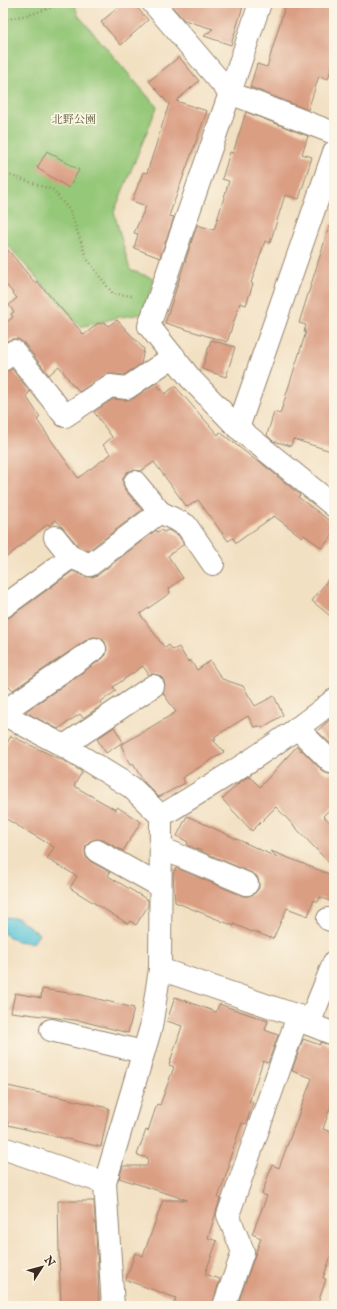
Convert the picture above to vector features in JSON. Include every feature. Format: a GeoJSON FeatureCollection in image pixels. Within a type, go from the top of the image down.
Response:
{"type":"FeatureCollection","features":[{"type":"Feature","properties":{"kind":"street"},"geometry":{"type":"LineString","coordinates":[[152,3],[230,93],[334,133]]}},
{"type":"Feature","properties":{"kind":"street"},"geometry":{"type":"LineString","coordinates":[[260,3],[149,326],[191,379],[238,428],[334,506]]}},
{"type":"Feature","properties":{"kind":"street"},"geometry":{"type":"LineString","coordinates":[[238,428],[334,152]]}},
{"type":"Feature","properties":{"kind":"street"},"geometry":{"type":"LineString","coordinates":[[3,360],[14,352],[65,416],[110,386],[127,388],[174,356]]}},
{"type":"Feature","properties":{"kind":"street"},"geometry":{"type":"LineString","coordinates":[[135,482],[160,512],[186,526],[212,564]]}},
{"type":"Feature","properties":{"kind":"street"},"geometry":{"type":"LineString","coordinates":[[55,537],[71,557],[90,565],[160,512]]}},
{"type":"Feature","properties":{"kind":"street"},"geometry":{"type":"LineString","coordinates":[[3,607],[21,582],[71,557]]}},
{"type":"Feature","properties":{"kind":"street"},"geometry":{"type":"LineString","coordinates":[[95,650],[5,719],[64,746],[131,787],[161,816],[160,969],[151,1027],[105,1183],[113,1306]]}},
{"type":"Feature","properties":{"kind":"street"},"geometry":{"type":"LineString","coordinates":[[64,746],[153,686]]}},
{"type":"Feature","properties":{"kind":"street"},"geometry":{"type":"LineString","coordinates":[[161,816],[231,773],[298,728],[334,700]]}},
{"type":"Feature","properties":{"kind":"street"},"geometry":{"type":"LineString","coordinates":[[298,728],[331,762]]}},
{"type":"Feature","properties":{"kind":"street"},"geometry":{"type":"LineString","coordinates":[[161,848],[247,884]]}},
{"type":"Feature","properties":{"kind":"street"},"geometry":{"type":"LineString","coordinates":[[97,851],[160,886]]}},
{"type":"Feature","properties":{"kind":"street"},"geometry":{"type":"LineString","coordinates":[[224,1306],[243,1252],[228,1215],[303,1020],[334,962]]}},
{"type":"Feature","properties":{"kind":"street"},"geometry":{"type":"LineString","coordinates":[[160,969],[303,1020],[334,1034]]}},
{"type":"Feature","properties":{"kind":"street"},"geometry":{"type":"LineString","coordinates":[[51,1030],[143,1052]]}},
{"type":"Feature","properties":{"kind":"street"},"geometry":{"type":"LineString","coordinates":[[3,1148],[105,1183]]}},
{"type":"Feature","properties":{"kind":"path"},"geometry":{"type":"LineString","coordinates":[[3,20],[32,14],[52,7]]}},
{"type":"Feature","properties":{"kind":"path"},"geometry":{"type":"LineString","coordinates":[[3,173],[53,190],[70,211],[87,259],[113,294],[159,299]]}},
{"type":"Feature","properties":{"kind":"green space","name":"北野公園"},"geometry":{"type":"Polygon","coordinates":[[[3,3],[74,3],[78,15],[157,107],[114,212],[130,270],[155,279],[143,314],[120,317],[80,327],[3,240],[3,3]]]}},
{"type":"Feature","properties":{"kind":"water"},"geometry":{"type":"Polygon","coordinates":[[[3,917],[18,918],[39,934],[33,943],[16,941],[3,933],[3,917]]]}},
{"type":"Feature","properties":{"kind":"building"},"geometry":{"type":"Polygon","coordinates":[[[123,3],[133,3],[148,20],[121,45],[101,22],[123,3]]]}},
{"type":"Feature","properties":{"kind":"building"},"geometry":{"type":"Polygon","coordinates":[[[169,3],[244,3],[231,45],[204,36],[213,29],[184,20],[169,3]]]}},
{"type":"Feature","properties":{"kind":"building"},"geometry":{"type":"Polygon","coordinates":[[[286,3],[334,3],[334,60],[328,79],[319,76],[308,110],[250,87],[257,64],[267,67],[286,3]]]}},
{"type":"Feature","properties":{"kind":"building"},"geometry":{"type":"Polygon","coordinates":[[[179,57],[199,81],[176,101],[207,111],[169,216],[174,217],[160,258],[134,248],[138,234],[134,233],[146,206],[132,201],[143,172],[147,173],[169,104],[149,81],[179,57]]]}},
{"type":"Feature","properties":{"kind":"building"},"geometry":{"type":"Polygon","coordinates":[[[246,112],[308,136],[302,154],[312,157],[299,199],[285,195],[270,243],[265,241],[251,283],[253,284],[246,305],[240,303],[227,342],[165,323],[197,225],[214,230],[229,181],[222,179],[230,152],[233,153],[246,112]]]}},
{"type":"Feature","properties":{"kind":"building"},"geometry":{"type":"Polygon","coordinates":[[[47,151],[79,170],[69,188],[37,168],[47,151]]]}},
{"type":"Feature","properties":{"kind":"building"},"geometry":{"type":"Polygon","coordinates":[[[330,224],[334,225],[334,452],[293,439],[291,446],[273,441],[267,435],[274,412],[280,414],[306,332],[304,332],[306,325],[299,323],[330,224]]]}},
{"type":"Feature","properties":{"kind":"building"},"geometry":{"type":"Polygon","coordinates":[[[3,244],[35,283],[37,281],[84,335],[98,323],[100,324],[105,322],[108,326],[117,320],[144,349],[141,364],[124,375],[111,374],[103,376],[79,392],[59,366],[49,375],[24,343],[18,339],[7,341],[3,336],[3,325],[13,317],[11,314],[14,312],[9,305],[17,298],[3,281],[3,244]]]}},
{"type":"Feature","properties":{"kind":"building"},"geometry":{"type":"Polygon","coordinates":[[[211,340],[235,347],[226,377],[202,369],[211,340]]]}},
{"type":"Feature","properties":{"kind":"building"},"geometry":{"type":"Polygon","coordinates":[[[12,369],[30,392],[26,396],[40,417],[37,420],[78,478],[111,454],[103,445],[112,437],[94,412],[113,399],[126,400],[134,398],[156,383],[165,394],[175,386],[218,435],[220,432],[258,462],[259,461],[300,495],[298,497],[334,524],[334,533],[322,548],[304,535],[302,537],[274,516],[236,543],[233,538],[228,541],[198,500],[187,507],[154,462],[141,471],[133,470],[127,472],[123,478],[125,490],[142,510],[88,551],[79,547],[56,520],[49,526],[48,524],[3,560],[3,372],[12,369]]]}},
{"type":"Feature","properties":{"kind":"building"},"geometry":{"type":"Polygon","coordinates":[[[156,530],[157,532],[161,530],[164,532],[168,530],[178,535],[184,544],[168,556],[183,578],[169,589],[170,593],[140,614],[165,648],[169,645],[173,650],[179,647],[188,662],[190,660],[197,670],[210,661],[222,679],[243,686],[255,706],[274,696],[283,715],[262,728],[260,726],[254,727],[248,716],[214,737],[216,740],[213,740],[224,752],[182,778],[185,783],[159,797],[144,782],[133,764],[130,765],[121,745],[176,712],[163,693],[165,685],[163,679],[159,675],[149,675],[143,666],[113,687],[116,691],[100,702],[102,705],[83,718],[80,714],[58,729],[27,713],[26,711],[106,655],[107,648],[105,642],[101,638],[94,637],[88,639],[13,690],[10,687],[3,692],[3,619],[10,617],[73,571],[86,577],[98,575],[156,530]]]}},
{"type":"Feature","properties":{"kind":"building"},"geometry":{"type":"Polygon","coordinates":[[[334,572],[334,619],[312,601],[334,572]]]}},
{"type":"Feature","properties":{"kind":"building"},"geometry":{"type":"Polygon","coordinates":[[[334,716],[334,747],[317,731],[334,716]]]}},
{"type":"Feature","properties":{"kind":"building"},"geometry":{"type":"Polygon","coordinates":[[[114,727],[123,742],[106,753],[97,739],[114,727]]]}},
{"type":"Feature","properties":{"kind":"building"},"geometry":{"type":"Polygon","coordinates":[[[11,736],[66,762],[82,772],[74,786],[116,810],[117,807],[141,822],[123,851],[103,840],[97,839],[90,841],[86,845],[85,851],[86,857],[91,862],[110,872],[108,876],[148,900],[148,906],[136,925],[130,921],[128,924],[70,888],[77,876],[47,859],[54,847],[3,817],[3,750],[11,736]]]}},
{"type":"Feature","properties":{"kind":"building"},"geometry":{"type":"Polygon","coordinates":[[[297,746],[322,771],[328,774],[334,774],[334,805],[323,816],[334,826],[334,868],[276,807],[252,831],[222,799],[249,776],[260,787],[297,746]]]}},
{"type":"Feature","properties":{"kind":"building"},"geometry":{"type":"Polygon","coordinates":[[[187,816],[278,858],[271,851],[334,876],[334,903],[320,897],[318,902],[314,900],[308,916],[287,908],[273,939],[234,924],[234,926],[175,902],[173,874],[176,868],[243,896],[254,894],[259,888],[257,876],[187,845],[188,842],[177,836],[187,816]]]}},
{"type":"Feature","properties":{"kind":"building"},"geometry":{"type":"Polygon","coordinates":[[[42,989],[82,995],[134,1008],[128,1033],[82,1021],[11,1012],[15,993],[41,998],[42,989]]]}},
{"type":"Feature","properties":{"kind":"building"},"geometry":{"type":"Polygon","coordinates":[[[175,997],[216,1012],[219,1004],[268,1021],[265,1030],[278,1035],[268,1063],[263,1061],[249,1102],[253,1103],[246,1124],[242,1123],[228,1163],[230,1164],[218,1198],[220,1199],[208,1238],[217,1241],[205,1274],[220,1279],[212,1306],[173,1306],[176,1298],[126,1280],[135,1253],[143,1256],[163,1200],[187,1200],[119,1178],[123,1166],[147,1166],[148,1158],[137,1155],[146,1130],[148,1131],[157,1104],[160,1105],[174,1067],[169,1065],[182,1026],[167,1021],[175,997]]]}},
{"type":"Feature","properties":{"kind":"building"},"geometry":{"type":"Polygon","coordinates":[[[303,1039],[320,1045],[320,1042],[334,1046],[334,1097],[323,1129],[334,1133],[334,1247],[323,1278],[326,1279],[317,1306],[237,1306],[261,1238],[252,1234],[267,1196],[262,1194],[272,1165],[279,1168],[312,1078],[292,1071],[303,1039]]]}},
{"type":"Feature","properties":{"kind":"building"},"geometry":{"type":"Polygon","coordinates":[[[3,1085],[109,1108],[101,1147],[8,1125],[9,1123],[3,1121],[3,1085]]]}},
{"type":"Feature","properties":{"kind":"building"},"geometry":{"type":"Polygon","coordinates":[[[58,1201],[94,1201],[99,1306],[61,1306],[58,1201]]]}}]}
